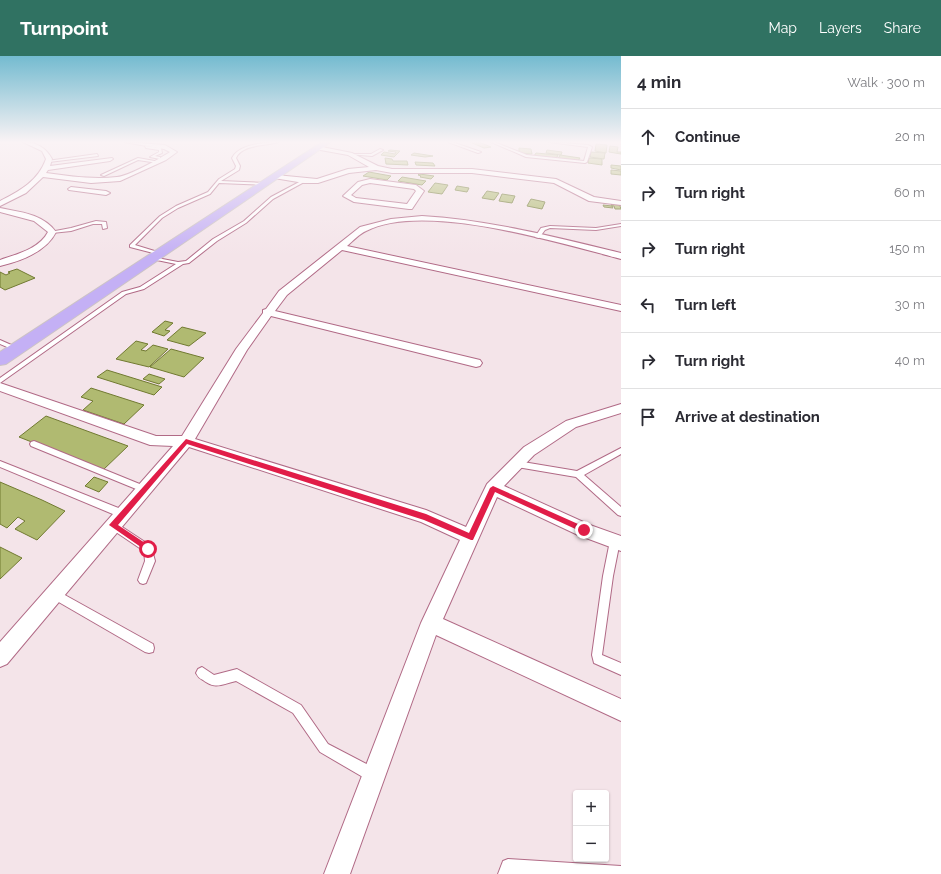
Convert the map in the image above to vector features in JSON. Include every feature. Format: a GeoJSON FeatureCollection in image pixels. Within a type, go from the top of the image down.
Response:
{"type":"FeatureCollection","features":[{"type":"Feature","properties":{"kind":"main road"},"geometry":{"type":"LineString","coordinates":[[0,360],[271,180]]}},
{"type":"Feature","properties":{"kind":"street"},"geometry":{"type":"LineString","coordinates":[[0,204],[38,184],[40,180]]}},
{"type":"Feature","properties":{"kind":"street"},"geometry":{"type":"LineString","coordinates":[[84,180],[107,180]]}},
{"type":"Feature","properties":{"kind":"street"},"geometry":{"type":"LineString","coordinates":[[298,180],[320,180]]}},
{"type":"Feature","properties":{"kind":"street"},"geometry":{"type":"LineString","coordinates":[[551,180],[556,181],[592,199],[621,203]]}},
{"type":"Feature","properties":{"kind":"street"},"geometry":{"type":"LineString","coordinates":[[0,657],[186,441],[242,349],[267,312],[283,293],[363,229],[377,223],[397,219],[412,213],[420,191],[419,188],[370,181],[360,183],[347,194],[348,197],[354,200],[412,213],[486,225],[621,256]]}},
{"type":"Feature","properties":{"kind":"street"},"geometry":{"type":"LineString","coordinates":[[63,188],[106,193]]}},
{"type":"Feature","properties":{"kind":"street"},"geometry":{"type":"LineString","coordinates":[[0,210],[37,220],[49,226],[52,232],[50,238],[41,245],[0,263]]}},
{"type":"Feature","properties":{"kind":"street"},"geometry":{"type":"LineString","coordinates":[[339,247],[621,308]]}},
{"type":"Feature","properties":{"kind":"street"},"geometry":{"type":"LineString","coordinates":[[267,312],[476,363]]}},
{"type":"Feature","properties":{"kind":"street"},"geometry":{"type":"LineString","coordinates":[[0,387],[155,441],[186,441],[426,517],[471,537]]}},
{"type":"Feature","properties":{"kind":"street"},"geometry":{"type":"LineString","coordinates":[[337,874],[431,624],[493,488],[529,451],[571,424],[621,408]]}},
{"type":"Feature","properties":{"kind":"street"},"geometry":{"type":"LineString","coordinates":[[493,488],[584,530],[618,543]]}},
{"type":"Feature","properties":{"kind":"street"},"geometry":{"type":"LineString","coordinates":[[431,624],[621,710]]}},
{"type":"Feature","properties":{"kind":"lane"},"geometry":{"type":"LineString","coordinates":[[181,263],[156,256],[132,246],[161,217],[178,206],[209,192],[221,180]]}},
{"type":"Feature","properties":{"kind":"lane"},"geometry":{"type":"LineString","coordinates":[[0,381],[124,293],[142,288],[181,263],[190,261],[215,240],[245,222],[279,194],[304,181]]}},
{"type":"Feature","properties":{"kind":"lane"},"geometry":{"type":"LineString","coordinates":[[218,182],[265,184]]}},
{"type":"Feature","properties":{"kind":"lane"},"geometry":{"type":"LineString","coordinates":[[52,232],[73,230],[85,224],[100,222],[104,223],[105,228]]}},
{"type":"Feature","properties":{"kind":"lane"},"geometry":{"type":"LineString","coordinates":[[537,237],[543,229],[550,227],[596,229],[621,225]]}},
{"type":"Feature","properties":{"kind":"lane"},"geometry":{"type":"LineString","coordinates":[[0,342],[16,349]]}},
{"type":"Feature","properties":{"kind":"lane"},"geometry":{"type":"LineString","coordinates":[[34,444],[144,489]]}},
{"type":"Feature","properties":{"kind":"lane"},"geometry":{"type":"LineString","coordinates":[[578,474],[621,451]]}},
{"type":"Feature","properties":{"kind":"lane"},"geometry":{"type":"LineString","coordinates":[[0,464],[123,514]]}},
{"type":"Feature","properties":{"kind":"lane"},"geometry":{"type":"LineString","coordinates":[[517,464],[578,474],[621,512]]}},
{"type":"Feature","properties":{"kind":"lane"},"geometry":{"type":"LineString","coordinates":[[113,525],[148,549],[150,560],[143,580]]}},
{"type":"Feature","properties":{"kind":"lane"},"geometry":{"type":"LineString","coordinates":[[618,543],[608,576],[596,656],[598,659],[621,669]]}},
{"type":"Feature","properties":{"kind":"lane"},"geometry":{"type":"LineString","coordinates":[[54,594],[149,648]]}},
{"type":"Feature","properties":{"kind":"lane"},"geometry":{"type":"LineString","coordinates":[[202,673],[213,681],[237,675],[297,709],[324,748],[374,775]]}},
{"type":"Feature","properties":{"kind":"lane"},"geometry":{"type":"LineString","coordinates":[[505,874],[508,866],[621,873]]}},
{"type":"Feature","properties":{"kind":"building"},"geometry":{"type":"Polygon","coordinates":[[[421,180],[426,181],[422,185],[398,181],[421,180]]]}},
{"type":"Feature","properties":{"kind":"building"},"geometry":{"type":"Polygon","coordinates":[[[435,183],[448,185],[442,194],[428,192],[435,183]]]}},
{"type":"Feature","properties":{"kind":"building"},"geometry":{"type":"Polygon","coordinates":[[[457,186],[469,188],[467,192],[455,190],[457,186]]]}},
{"type":"Feature","properties":{"kind":"building"},"geometry":{"type":"Polygon","coordinates":[[[487,191],[499,193],[494,200],[482,198],[487,191]]]}},
{"type":"Feature","properties":{"kind":"building"},"geometry":{"type":"Polygon","coordinates":[[[502,194],[515,196],[512,203],[499,201],[502,194]]]}},
{"type":"Feature","properties":{"kind":"building"},"geometry":{"type":"Polygon","coordinates":[[[531,199],[545,202],[542,209],[527,206],[531,199]]]}},
{"type":"Feature","properties":{"kind":"building"},"geometry":{"type":"Polygon","coordinates":[[[611,203],[619,203],[621,209],[615,209],[611,203]]]}},
{"type":"Feature","properties":{"kind":"building"},"geometry":{"type":"Polygon","coordinates":[[[603,205],[612,206],[613,208],[604,207],[603,205]]]}},
{"type":"Feature","properties":{"kind":"building"},"geometry":{"type":"Polygon","coordinates":[[[17,269],[35,278],[5,290],[0,287],[0,272],[6,275],[10,273],[8,272],[17,269]]]}},
{"type":"Feature","properties":{"kind":"building"},"geometry":{"type":"Polygon","coordinates":[[[165,321],[173,323],[165,330],[170,331],[164,336],[152,332],[165,321]]]}},
{"type":"Feature","properties":{"kind":"building"},"geometry":{"type":"Polygon","coordinates":[[[182,327],[206,333],[189,346],[167,340],[182,327]]]}},
{"type":"Feature","properties":{"kind":"building"},"geometry":{"type":"Polygon","coordinates":[[[136,341],[148,344],[141,350],[146,351],[153,345],[168,349],[149,367],[116,359],[136,341]]]}},
{"type":"Feature","properties":{"kind":"building"},"geometry":{"type":"Polygon","coordinates":[[[171,349],[204,358],[184,377],[150,367],[171,349]]]}},
{"type":"Feature","properties":{"kind":"building"},"geometry":{"type":"Polygon","coordinates":[[[107,370],[162,387],[154,395],[97,377],[107,370]]]}},
{"type":"Feature","properties":{"kind":"building"},"geometry":{"type":"Polygon","coordinates":[[[149,374],[165,379],[159,384],[143,379],[149,374]]]}},
{"type":"Feature","properties":{"kind":"building"},"geometry":{"type":"Polygon","coordinates":[[[91,388],[144,405],[124,424],[83,410],[93,401],[81,397],[91,388]]]}},
{"type":"Feature","properties":{"kind":"building"},"geometry":{"type":"Polygon","coordinates":[[[46,416],[128,446],[103,470],[19,437],[46,416]]]}},
{"type":"Feature","properties":{"kind":"building"},"geometry":{"type":"Polygon","coordinates":[[[94,477],[108,482],[99,492],[85,486],[94,477]]]}},
{"type":"Feature","properties":{"kind":"building"},"geometry":{"type":"Polygon","coordinates":[[[0,482],[65,511],[37,540],[15,529],[25,521],[18,517],[7,528],[0,524],[0,482]]]}},
{"type":"Feature","properties":{"kind":"building"},"geometry":{"type":"Polygon","coordinates":[[[0,547],[22,558],[0,579],[0,547]]]}},
{"type":"Feature","properties":{"kind":"route"},"geometry":{"type":"LineString","coordinates":[[148,549],[113,525],[186,441],[426,517],[471,537],[493,488],[584,530]]}}]}
